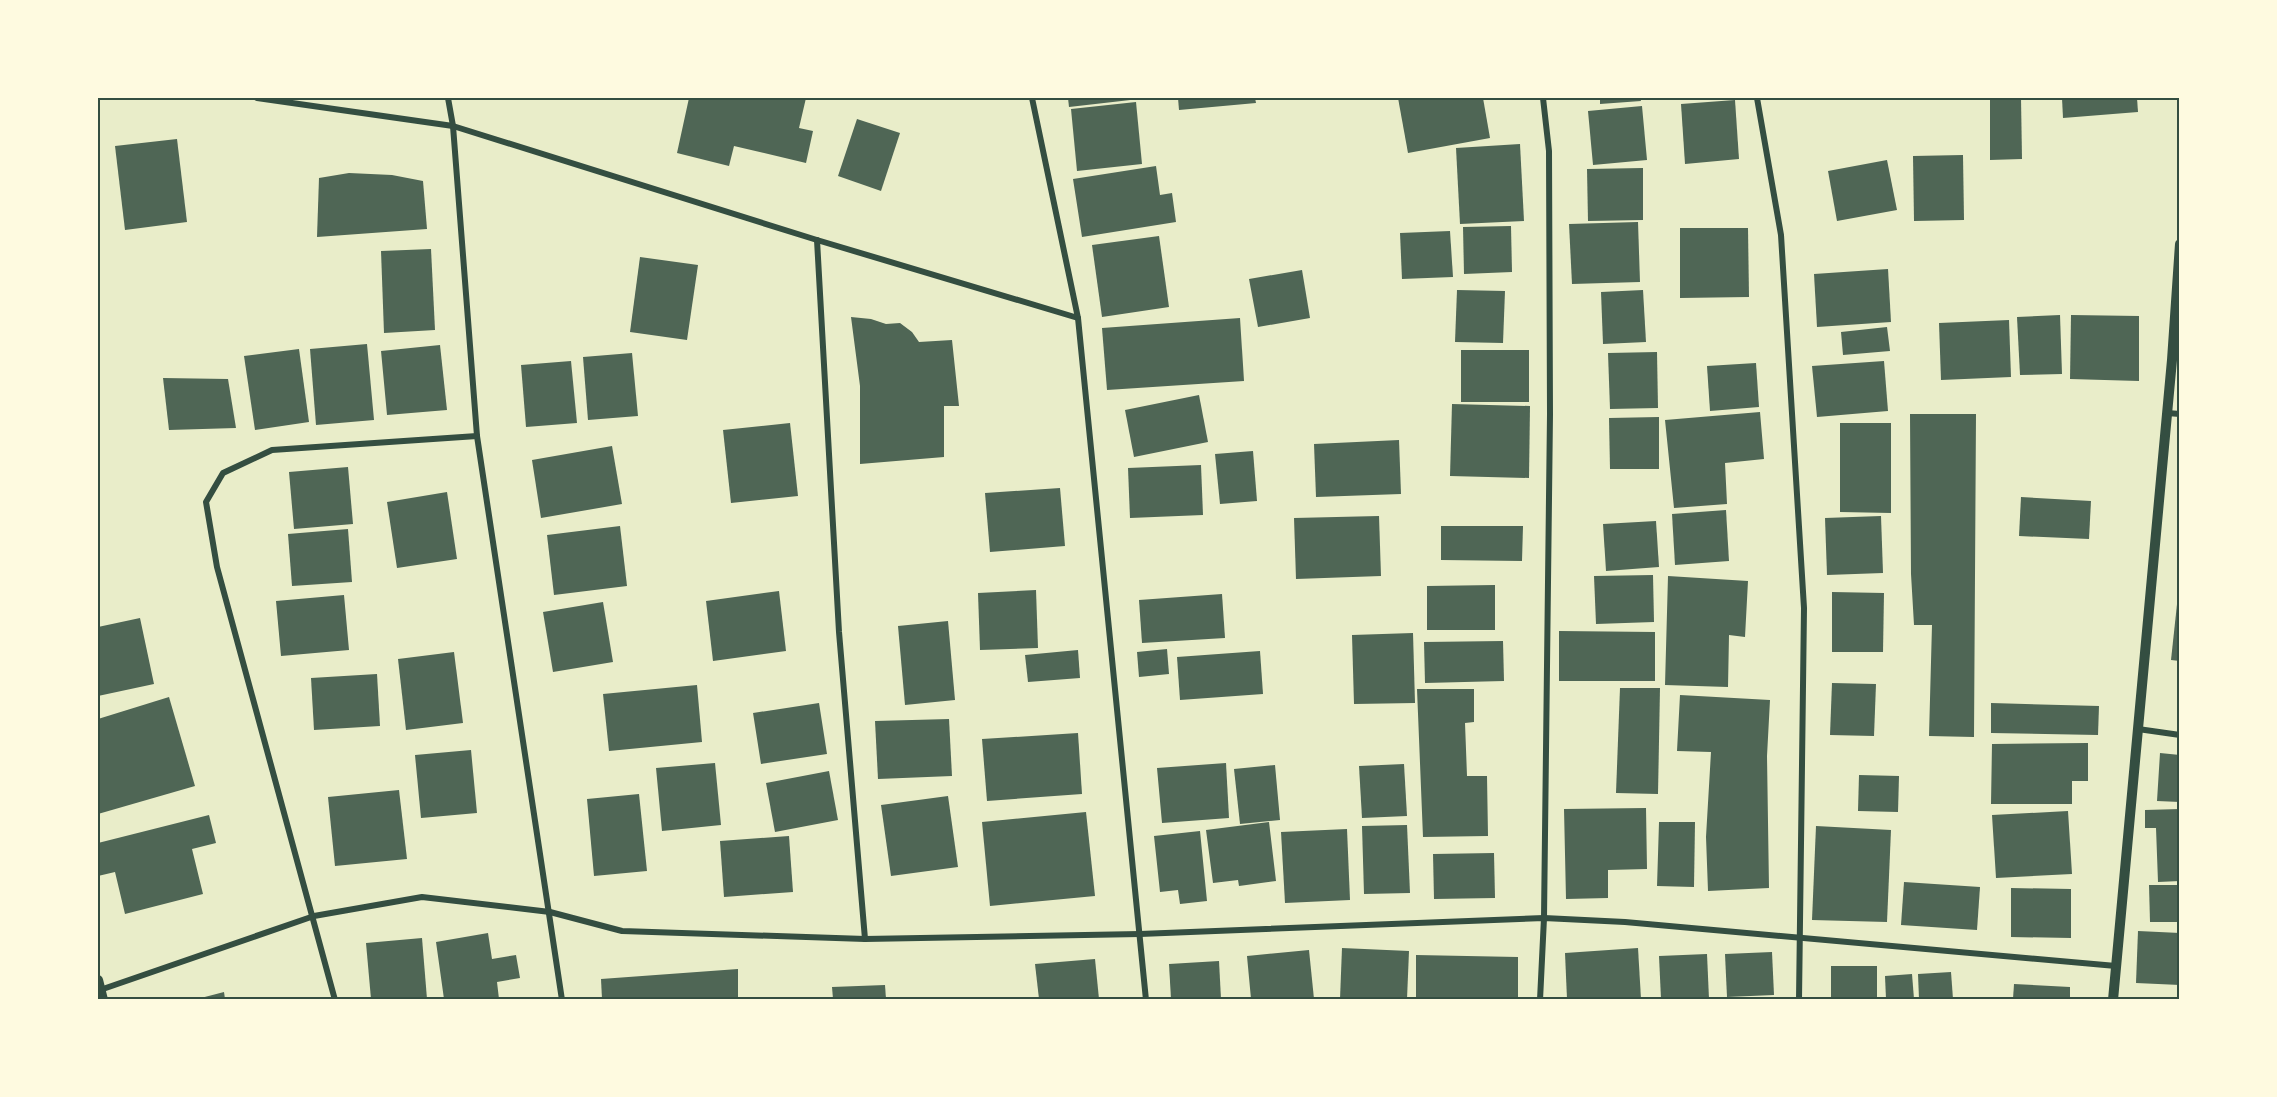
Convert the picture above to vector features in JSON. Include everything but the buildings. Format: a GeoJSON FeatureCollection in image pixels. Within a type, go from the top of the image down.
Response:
{"type":"FeatureCollection","features":[{"type":"Feature","properties":{"kind":"street"},"geometry":{"type":"LineString","coordinates":[[257,98],[453,126],[1078,318]]}},
{"type":"Feature","properties":{"kind":"street"},"geometry":{"type":"LineString","coordinates":[[448,98],[453,126],[477,436],[562,999]]}},
{"type":"Feature","properties":{"kind":"street"},"geometry":{"type":"LineString","coordinates":[[1032,98],[1078,318],[1146,999]]}},
{"type":"Feature","properties":{"kind":"street"},"geometry":{"type":"LineString","coordinates":[[1540,999],[1544,918],[1550,414],[1549,151],[1543,98]]}},
{"type":"Feature","properties":{"kind":"street"},"geometry":{"type":"LineString","coordinates":[[1757,98],[1781,235],[1804,608],[1799,999]]}},
{"type":"Feature","properties":{"kind":"street"},"geometry":{"type":"LineString","coordinates":[[818,240],[840,632],[865,939]]}},
{"type":"Feature","properties":{"kind":"street"},"geometry":{"type":"LineString","coordinates":[[2113,999],[2167,413],[2180,244]]}},
{"type":"Feature","properties":{"kind":"street"},"geometry":{"type":"LineString","coordinates":[[2167,413],[2180,414]]}},
{"type":"Feature","properties":{"kind":"street"},"geometry":{"type":"LineString","coordinates":[[335,999],[217,567],[206,502],[223,473],[272,450],[477,436]]}},
{"type":"Feature","properties":{"kind":"street"},"geometry":{"type":"LineString","coordinates":[[2138,729],[2180,735]]}},
{"type":"Feature","properties":{"kind":"street"},"geometry":{"type":"LineString","coordinates":[[100,990],[314,916],[422,897],[550,912],[622,931],[865,939],[1140,934],[1544,918],[1625,922],[2116,966]]}}]}
